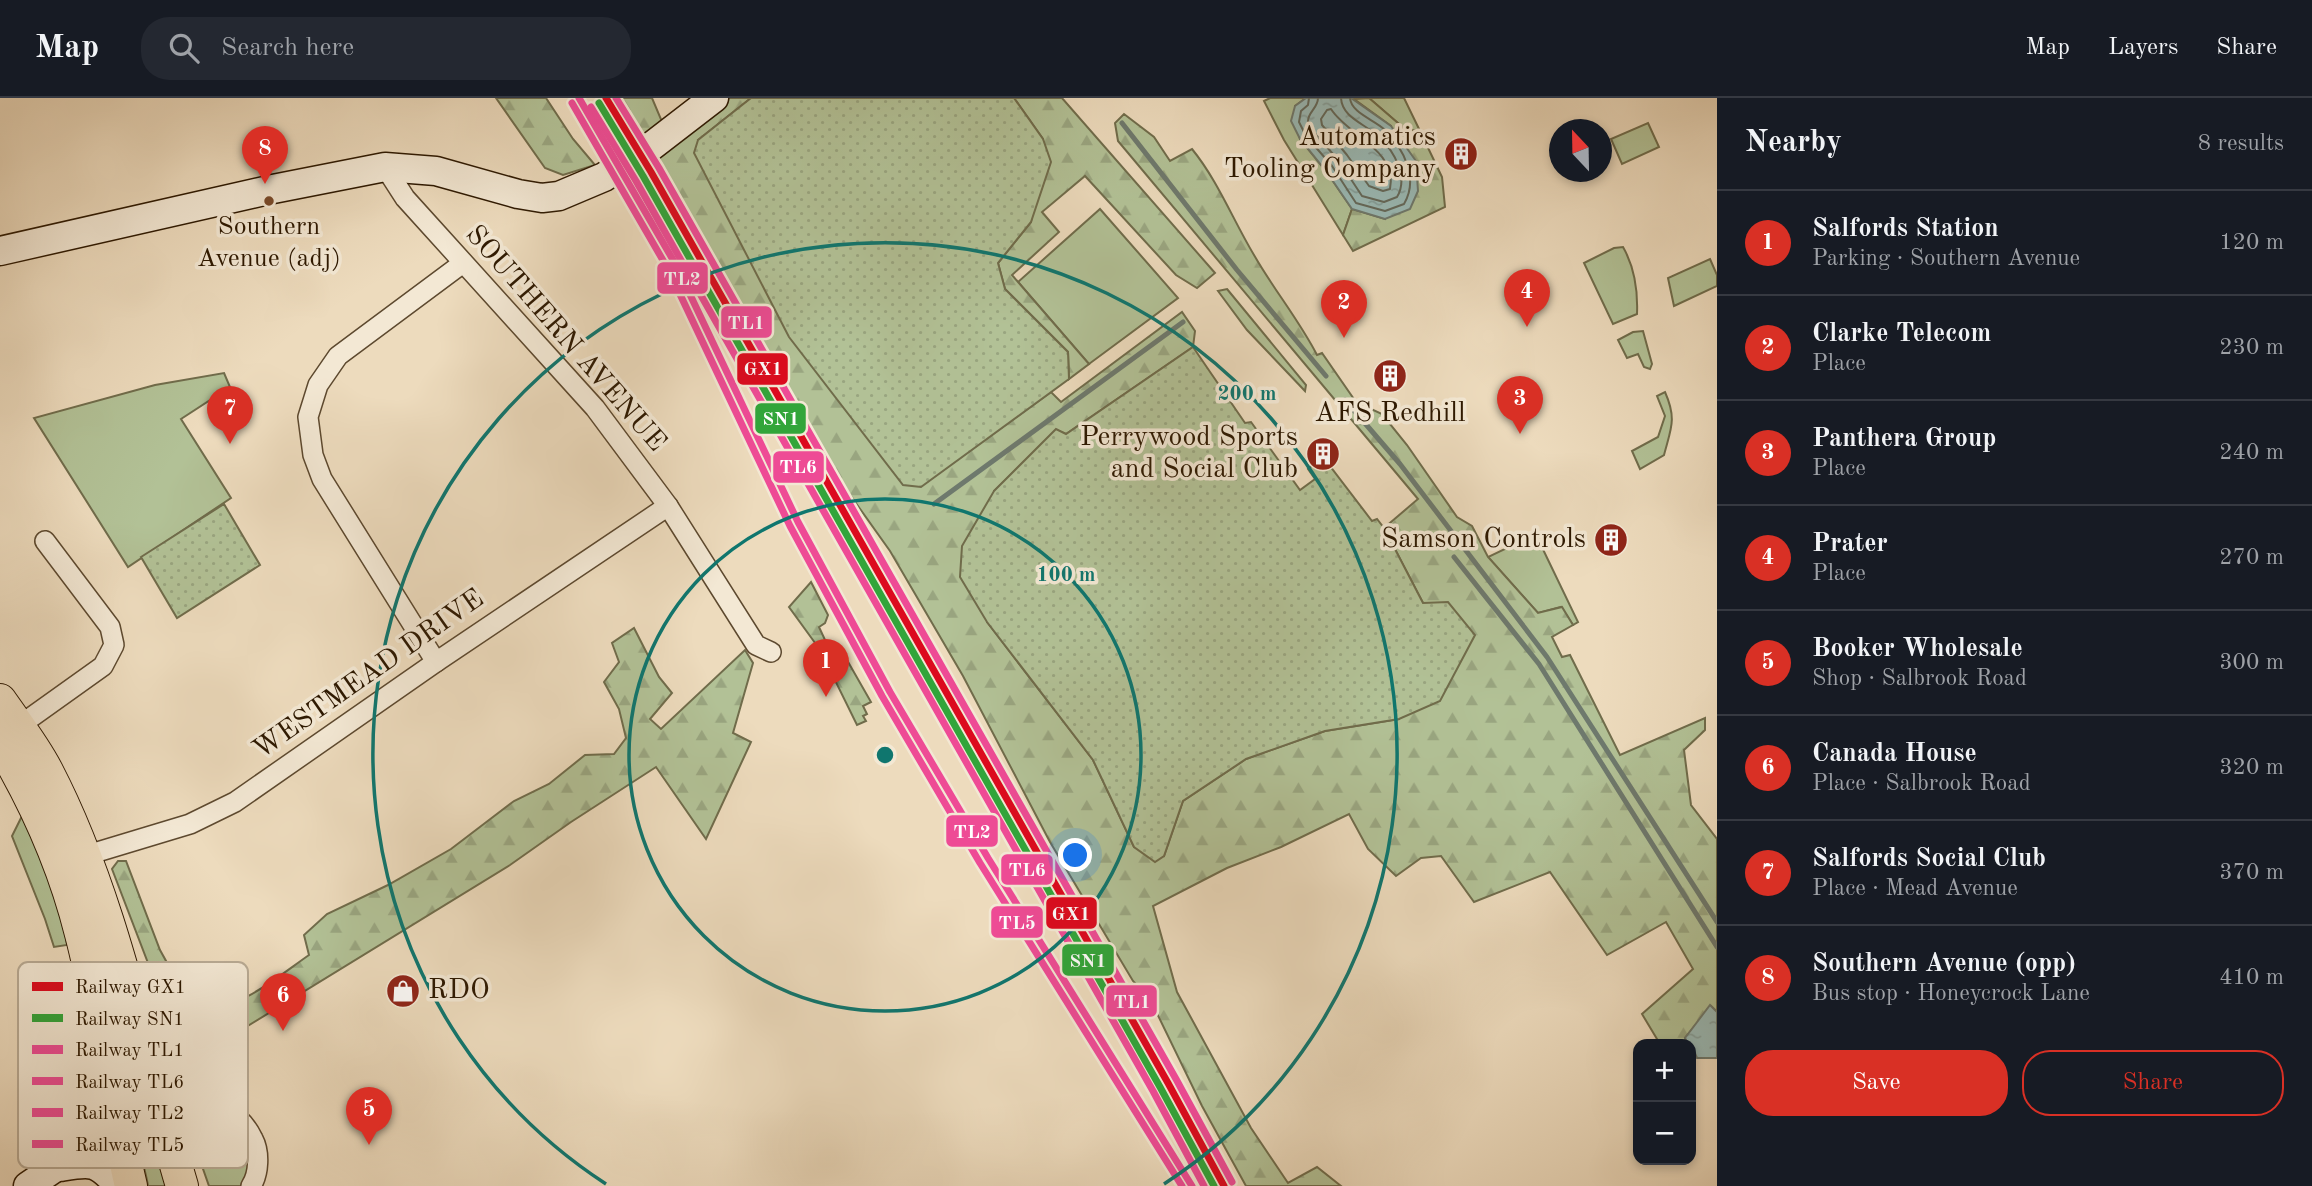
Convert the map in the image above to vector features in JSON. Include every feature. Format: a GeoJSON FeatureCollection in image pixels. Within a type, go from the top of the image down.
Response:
{"type":"FeatureCollection","features":[{"type":"Feature","properties":{"kind":"main road"},"geometry":{"type":"LineString","coordinates":[[0,700],[30,794],[59,862],[78,923],[86,962]]}},
{"type":"Feature","properties":{"kind":"main road"},"geometry":{"type":"LineString","coordinates":[[9,734],[46,769],[84,856],[119,962]]}},
{"type":"Feature","properties":{"kind":"main road"},"geometry":{"type":"LineString","coordinates":[[126,1168],[131,1186]]}},
{"type":"Feature","properties":{"kind":"main road"},"geometry":{"type":"LineString","coordinates":[[177,1168],[182,1186]]}},
{"type":"Feature","properties":{"kind":"street"},"geometry":{"type":"LineString","coordinates":[[0,251],[273,189],[385,167],[436,171],[542,198],[559,196],[604,177],[653,145],[715,98]]}},
{"type":"Feature","properties":{"kind":"street","name":"SOUTHERN AVENUE"},"geometry":{"type":"LineString","coordinates":[[385,167],[405,198],[595,408],[668,506],[756,645],[771,652]]}},
{"type":"Feature","properties":{"kind":"street"},"geometry":{"type":"LineString","coordinates":[[436,662],[322,479],[313,455],[308,417],[318,385],[338,356],[463,263]]}},
{"type":"Feature","properties":{"kind":"street","name":"WESTMEAD DRIVE"},"geometry":{"type":"LineString","coordinates":[[84,856],[190,824],[235,802],[436,662],[668,506]]}},
{"type":"Feature","properties":{"kind":"street"},"geometry":{"type":"LineString","coordinates":[[9,734],[103,666],[114,645],[110,627],[45,541]]}},
{"type":"Feature","properties":{"kind":"street"},"geometry":{"type":"LineString","coordinates":[[248,1129],[256,1143],[257,1171],[251,1186]]}},
{"type":"Feature","properties":{"kind":"street"},"geometry":{"type":"LineString","coordinates":[[28,1186],[57,1168]]}},
{"type":"Feature","properties":{"kind":"street"},"geometry":{"type":"LineString","coordinates":[[102,1168],[120,1186]]}},
{"type":"Feature","properties":{"kind":"green space"},"geometry":{"type":"Polygon","coordinates":[[[496,98],[546,98],[573,139],[595,165],[563,175],[545,168],[496,98]]]}},
{"type":"Feature","properties":{"kind":"green space"},"geometry":{"type":"Polygon","coordinates":[[[612,98],[652,98],[663,124],[639,138],[612,98]]]}},
{"type":"Feature","properties":{"kind":"green space"},"geometry":{"type":"Polygon","coordinates":[[[728,98],[751,98],[698,140],[921,486],[1051,392],[1061,402],[1182,312],[1195,331],[1193,347],[1066,434],[1056,430],[994,491],[987,622],[1093,760],[1134,847],[1164,856],[1183,801],[1246,759],[1325,731],[1399,719],[1423,603],[1384,528],[1418,499],[1118,141],[1115,123],[1124,114],[1154,137],[1170,161],[1192,149],[1210,174],[1254,255],[1317,355],[1322,353],[1356,402],[1382,414],[1457,517],[1472,526],[1488,557],[1538,613],[1562,607],[1573,625],[1552,637],[1562,657],[1570,655],[1620,755],[1705,718],[1705,730],[1684,750],[1691,805],[1717,839],[1717,1012],[1711,1006],[1686,1039],[1657,1039],[1642,1014],[1693,969],[1666,922],[1607,955],[1550,872],[1474,902],[1441,856],[1421,858],[1396,876],[1368,849],[1349,814],[1281,847],[1227,868],[1153,906],[1177,992],[1251,1128],[1288,1183],[1317,1167],[1341,1186],[1246,1186],[1202,1106],[1150,999],[1133,981],[1050,842],[963,676],[890,551],[848,492],[744,311],[652,160],[728,98]]]}},
{"type":"Feature","properties":{"kind":"green space"},"geometry":{"type":"Polygon","coordinates":[[[751,98],[1014,98],[1043,139],[1051,162],[1031,222],[998,263],[1005,289],[1068,352],[1069,379],[921,487],[903,485],[789,337],[694,153],[698,140],[751,98]]]}},
{"type":"Feature","properties":{"kind":"green space"},"geometry":{"type":"Polygon","coordinates":[[[1014,98],[1062,98],[1215,273],[1197,288],[1176,275],[1085,176],[1042,212],[1059,232],[1012,275],[1089,364],[1069,379],[1068,352],[1005,289],[998,263],[1031,222],[1043,139],[1014,98]]]}},
{"type":"Feature","properties":{"kind":"green space"},"geometry":{"type":"Polygon","coordinates":[[[1270,98],[1306,98],[1295,106],[1300,139],[1352,209],[1343,235],[1284,140],[1264,101],[1270,98]]]}},
{"type":"Feature","properties":{"kind":"green space"},"geometry":{"type":"Polygon","coordinates":[[[1369,98],[1404,98],[1420,131],[1406,130],[1369,98]]]}},
{"type":"Feature","properties":{"kind":"green space"},"geometry":{"type":"Polygon","coordinates":[[[1369,98],[1406,130],[1420,131],[1442,177],[1445,207],[1353,251],[1343,235],[1352,209],[1385,219],[1391,126],[1354,99],[1369,98]]]}},
{"type":"Feature","properties":{"kind":"green space"},"geometry":{"type":"Polygon","coordinates":[[[1648,123],[1659,147],[1622,164],[1612,139],[1648,123]]]}},
{"type":"Feature","properties":{"kind":"green space"},"geometry":{"type":"Polygon","coordinates":[[[1100,209],[1178,298],[1089,364],[1018,282],[1100,209]]]}},
{"type":"Feature","properties":{"kind":"green space"},"geometry":{"type":"Polygon","coordinates":[[[1623,247],[1635,279],[1637,314],[1613,324],[1584,263],[1614,248],[1623,247]]]}},
{"type":"Feature","properties":{"kind":"green space"},"geometry":{"type":"Polygon","coordinates":[[[1710,259],[1717,275],[1717,286],[1674,306],[1668,278],[1710,259]]]}},
{"type":"Feature","properties":{"kind":"green space"},"geometry":{"type":"Polygon","coordinates":[[[1227,289],[1306,385],[1305,391],[1247,330],[1218,291],[1227,289]]]}},
{"type":"Feature","properties":{"kind":"green space"},"geometry":{"type":"Polygon","coordinates":[[[1643,331],[1652,364],[1650,369],[1644,367],[1638,354],[1627,358],[1618,340],[1633,332],[1643,331]]]}},
{"type":"Feature","properties":{"kind":"green space"},"geometry":{"type":"Polygon","coordinates":[[[1193,347],[1245,423],[1251,422],[1300,490],[1315,479],[1308,469],[1323,457],[1372,521],[1377,519],[1384,528],[1423,603],[1448,602],[1475,635],[1440,701],[1399,719],[1325,731],[1246,759],[1183,801],[1164,856],[1155,862],[1134,847],[1093,760],[987,622],[960,577],[962,546],[994,491],[1056,429],[1066,434],[1193,347]]]}},
{"type":"Feature","properties":{"kind":"green space"},"geometry":{"type":"Polygon","coordinates":[[[224,373],[230,387],[181,419],[231,498],[128,567],[34,418],[155,385],[224,373]]]}},
{"type":"Feature","properties":{"kind":"green space"},"geometry":{"type":"Polygon","coordinates":[[[1665,392],[1672,417],[1664,455],[1640,469],[1632,451],[1658,437],[1665,416],[1657,396],[1665,392]]]}},
{"type":"Feature","properties":{"kind":"green space"},"geometry":{"type":"Polygon","coordinates":[[[224,504],[260,565],[177,618],[141,557],[224,504]]]}},
{"type":"Feature","properties":{"kind":"green space"},"geometry":{"type":"Polygon","coordinates":[[[1532,536],[1537,537],[1578,622],[1573,625],[1561,607],[1538,613],[1488,557],[1532,536]]]}},
{"type":"Feature","properties":{"kind":"green space"},"geometry":{"type":"Polygon","coordinates":[[[811,582],[828,615],[825,623],[819,627],[826,642],[818,647],[789,607],[811,582]]]}},
{"type":"Feature","properties":{"kind":"green space"},"geometry":{"type":"Polygon","coordinates":[[[634,628],[659,677],[672,693],[650,719],[661,729],[745,650],[753,663],[733,733],[751,742],[706,839],[656,767],[510,865],[248,1026],[248,996],[309,955],[304,935],[327,914],[388,885],[451,849],[514,801],[549,784],[585,755],[614,754],[626,738],[619,709],[604,682],[619,662],[612,643],[634,628]]]}},
{"type":"Feature","properties":{"kind":"green space"},"geometry":{"type":"Polygon","coordinates":[[[843,653],[871,702],[863,706],[867,714],[863,716],[866,721],[857,725],[826,662],[843,653]]]}},
{"type":"Feature","properties":{"kind":"green space"},"geometry":{"type":"Polygon","coordinates":[[[23,814],[64,919],[67,945],[54,947],[12,836],[23,814]]]}},
{"type":"Feature","properties":{"kind":"green space"},"geometry":{"type":"Polygon","coordinates":[[[118,861],[126,861],[167,962],[148,962],[112,869],[118,861]]]}},
{"type":"Feature","properties":{"kind":"green space"},"geometry":{"type":"Polygon","coordinates":[[[144,1168],[165,1168],[171,1186],[148,1186],[144,1168]]]}},
{"type":"Feature","properties":{"kind":"green space"},"geometry":{"type":"Polygon","coordinates":[[[203,1168],[248,1168],[241,1186],[209,1186],[203,1168]]]}},
{"type":"Feature","properties":{"kind":"water"},"geometry":{"type":"Polygon","coordinates":[[[1306,98],[1351,98],[1391,126],[1416,161],[1418,191],[1410,209],[1385,219],[1352,209],[1300,139],[1291,121],[1295,106],[1306,98]]]}},
{"type":"Feature","properties":{"kind":"water"},"geometry":{"type":"Polygon","coordinates":[[[1710,1005],[1717,1012],[1717,1058],[1697,1058],[1696,1039],[1685,1038],[1710,1005]]]}},
{"type":"Feature","properties":{"kind":"waterway"},"geometry":{"type":"LineString","coordinates":[[1122,123],[1237,270],[1326,376]]}},
{"type":"Feature","properties":{"kind":"waterway"},"geometry":{"type":"LineString","coordinates":[[934,504],[1183,322]]}},
{"type":"Feature","properties":{"kind":"waterway"},"geometry":{"type":"LineString","coordinates":[[1345,400],[1400,464],[1547,657],[1717,922]]}},
{"type":"Feature","properties":{"kind":"waterway"},"geometry":{"type":"LineString","coordinates":[[1454,557],[1539,664],[1717,947]]}},
{"type":"Feature","properties":{"kind":"rail line","name":"TL2"},"geometry":{"type":"LineString","coordinates":[[579,98],[676,265],[798,522],[890,692],[988,858],[1192,1186]]}},
{"type":"Feature","properties":{"kind":"rail line","name":"GX1"},"geometry":{"type":"LineString","coordinates":[[606,98],[651,172],[1224,1186]]}},
{"type":"Feature","properties":{"kind":"rail line","name":"TL1"},"geometry":{"type":"LineString","coordinates":[[616,98],[659,168],[1232,1182]]}},
{"type":"Feature","properties":{"kind":"rail line","name":"TL5"},"geometry":{"type":"LineString","coordinates":[[572,103],[668,269],[790,526],[882,696],[980,863],[1182,1186]]}},
{"type":"Feature","properties":{"kind":"rail line","name":"SN1"},"geometry":{"type":"LineString","coordinates":[[599,103],[643,176],[1214,1186]]}},
{"type":"Feature","properties":{"kind":"rail line","name":"TL6"},"geometry":{"type":"LineString","coordinates":[[591,107],[636,181],[1153,1091],[1204,1186]]}},
{"type":"Feature","properties":{"kind":"place","name":"Automatics Tooling Company"},"geometry":{"type":"Point","coordinates":[1461,154]}},
{"type":"Feature","properties":{"kind":"place","name":"Southern Avenue (opp)"},"geometry":{"type":"Point","coordinates":[265,184]}},
{"type":"Feature","properties":{"kind":"place","name":"Southern Avenue (adj)"},"geometry":{"type":"Point","coordinates":[269,201]}},
{"type":"Feature","properties":{"kind":"place","name":"Prater"},"geometry":{"type":"Point","coordinates":[1527,327]}},
{"type":"Feature","properties":{"kind":"place","name":"Clarke Telecom"},"geometry":{"type":"Point","coordinates":[1344,338]}},
{"type":"Feature","properties":{"kind":"place","name":"AFS Redhill"},"geometry":{"type":"Point","coordinates":[1390,376]}},
{"type":"Feature","properties":{"kind":"place","name":"Panthera Group"},"geometry":{"type":"Point","coordinates":[1520,434]}},
{"type":"Feature","properties":{"kind":"place","name":"Salfords Social Club"},"geometry":{"type":"Point","coordinates":[230,444]}},
{"type":"Feature","properties":{"kind":"place","name":"Perrywood Sports and Social Club"},"geometry":{"type":"Point","coordinates":[1323,454]}},
{"type":"Feature","properties":{"kind":"place","name":"Samson Controls"},"geometry":{"type":"Point","coordinates":[1611,540]}},
{"type":"Feature","properties":{"kind":"place","name":"Salfords Station"},"geometry":{"type":"Point","coordinates":[826,697]}},
{"type":"Feature","properties":{"kind":"place","name":"RDO"},"geometry":{"type":"Point","coordinates":[403,991]}},
{"type":"Feature","properties":{"kind":"place","name":"Canada House"},"geometry":{"type":"Point","coordinates":[283,1031]}},
{"type":"Feature","properties":{"kind":"place","name":"Booker Wholesale"},"geometry":{"type":"Point","coordinates":[369,1145]}}]}
